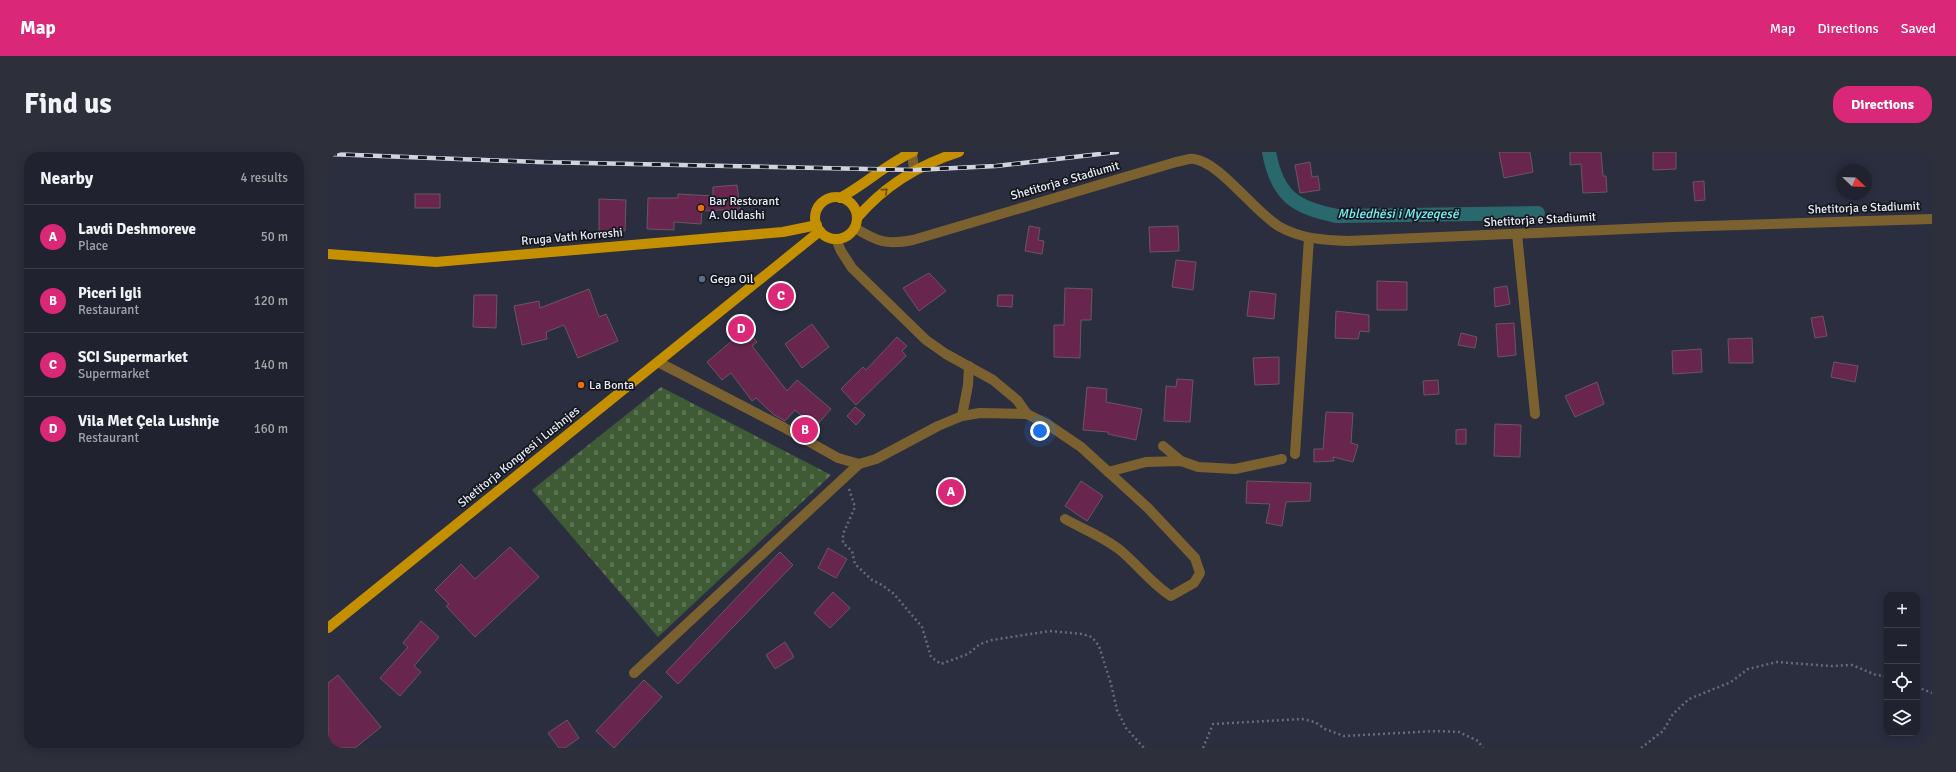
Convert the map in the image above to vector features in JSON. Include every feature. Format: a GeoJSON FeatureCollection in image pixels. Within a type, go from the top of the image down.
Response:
{"type":"FeatureCollection","features":[{"type":"Feature","properties":{"kind":"main road"},"geometry":{"type":"LineString","coordinates":[[912,152],[900,158],[861,186],[840,198],[829,199],[820,205],[816,215],[818,228],[828,238],[836,239],[849,235],[855,228],[857,218],[873,201],[899,179],[914,170],[959,152]]}},
{"type":"Feature","properties":{"kind":"main road"},"geometry":{"type":"LineString","coordinates":[[840,198],[852,205],[857,218]]}},
{"type":"Feature","properties":{"kind":"main road","name":"Rruga Vath Korreshi"},"geometry":{"type":"LineString","coordinates":[[328,254],[436,262],[818,228]]}},
{"type":"Feature","properties":{"kind":"main road","name":"Shetitorja Kongresi i Lushnjes"},"geometry":{"type":"LineString","coordinates":[[328,628],[658,362],[818,228]]}},
{"type":"Feature","properties":{"kind":"street"},"geometry":{"type":"LineString","coordinates":[[903,152],[912,152],[914,170]]}},
{"type":"Feature","properties":{"kind":"street","name":"Shetitorja e Stadiumit"},"geometry":{"type":"LineString","coordinates":[[855,228],[872,238],[885,243],[913,240],[1176,162],[1194,159],[1213,166],[1263,215],[1280,227],[1309,238],[1348,241],[1673,227],[1932,219]]}},
{"type":"Feature","properties":{"kind":"street"},"geometry":{"type":"LineString","coordinates":[[1517,234],[1535,414]]}},
{"type":"Feature","properties":{"kind":"street"},"geometry":{"type":"LineString","coordinates":[[1295,454],[1309,238]]}},
{"type":"Feature","properties":{"kind":"street"},"geometry":{"type":"LineString","coordinates":[[836,239],[852,268],[915,330],[936,348],[969,366],[1007,391],[1017,400],[1027,414]]}},
{"type":"Feature","properties":{"kind":"street"},"geometry":{"type":"LineString","coordinates":[[658,362],[783,427],[838,458],[859,464]]}},
{"type":"Feature","properties":{"kind":"street"},"geometry":{"type":"LineString","coordinates":[[962,416],[968,385],[969,366]]}},
{"type":"Feature","properties":{"kind":"street"},"geometry":{"type":"LineString","coordinates":[[634,673],[859,464],[876,459],[938,426],[962,416],[980,413],[1027,414],[1048,424],[1081,447],[1148,508],[1195,558],[1200,573],[1194,583],[1171,596],[1159,588],[1144,571],[1118,549],[1065,519]]}},
{"type":"Feature","properties":{"kind":"street"},"geometry":{"type":"LineString","coordinates":[[1163,446],[1181,461],[1198,467],[1235,469],[1282,459]]}},
{"type":"Feature","properties":{"kind":"street"},"geometry":{"type":"LineString","coordinates":[[1108,472],[1146,462],[1181,461]]}},
{"type":"Feature","properties":{"kind":"path"},"geometry":{"type":"LineString","coordinates":[[845,477],[855,507],[843,534],[843,543],[852,551],[855,564],[872,580],[894,594],[922,627],[931,658],[941,664],[968,654],[980,644],[992,640],[1050,631],[1092,636],[1100,646],[1117,710],[1126,728],[1144,748]]}},
{"type":"Feature","properties":{"kind":"path"},"geometry":{"type":"LineString","coordinates":[[1641,748],[1663,731],[1673,714],[1689,699],[1731,682],[1748,669],[1777,662],[1831,666],[1852,665],[1876,675],[1884,676]]}},
{"type":"Feature","properties":{"kind":"path"},"geometry":{"type":"LineString","coordinates":[[1920,688],[1932,693]]}},
{"type":"Feature","properties":{"kind":"path"},"geometry":{"type":"LineString","coordinates":[[1203,748],[1213,724],[1302,719],[1315,722],[1325,729],[1344,736],[1436,731],[1459,732],[1478,741],[1483,748]]}},
{"type":"Feature","properties":{"kind":"green space"},"geometry":{"type":"Polygon","coordinates":[[[661,387],[831,475],[658,637],[532,490],[661,387]]]}},
{"type":"Feature","properties":{"kind":"building"},"geometry":{"type":"Polygon","coordinates":[[[1499,152],[1530,152],[1533,172],[1504,178],[1499,152]]]}},
{"type":"Feature","properties":{"kind":"building"},"geometry":{"type":"Polygon","coordinates":[[[1570,152],[1601,152],[1603,176],[1606,176],[1607,192],[1583,193],[1581,164],[1570,165],[1570,152]]]}},
{"type":"Feature","properties":{"kind":"building"},"geometry":{"type":"Polygon","coordinates":[[[1653,152],[1676,152],[1676,169],[1653,170],[1653,152]]]}},
{"type":"Feature","properties":{"kind":"building"},"geometry":{"type":"Polygon","coordinates":[[[1310,162],[1312,177],[1318,176],[1320,190],[1300,193],[1295,165],[1310,162]]]}},
{"type":"Feature","properties":{"kind":"building"},"geometry":{"type":"Polygon","coordinates":[[[1704,181],[1705,200],[1695,201],[1693,182],[1704,181]]]}},
{"type":"Feature","properties":{"kind":"building"},"geometry":{"type":"Polygon","coordinates":[[[737,185],[740,209],[702,211],[701,224],[674,222],[674,230],[647,229],[648,198],[678,198],[678,194],[713,196],[713,187],[737,185]]]}},
{"type":"Feature","properties":{"kind":"building"},"geometry":{"type":"Polygon","coordinates":[[[415,194],[440,194],[440,208],[415,208],[415,194]]]}},
{"type":"Feature","properties":{"kind":"building"},"geometry":{"type":"Polygon","coordinates":[[[599,199],[626,200],[625,231],[599,231],[599,199]]]}},
{"type":"Feature","properties":{"kind":"building"},"geometry":{"type":"Polygon","coordinates":[[[1029,226],[1040,228],[1038,240],[1044,241],[1042,254],[1025,251],[1029,226]]]}},
{"type":"Feature","properties":{"kind":"building"},"geometry":{"type":"Polygon","coordinates":[[[1178,226],[1179,251],[1150,252],[1149,227],[1178,226]]]}},
{"type":"Feature","properties":{"kind":"building"},"geometry":{"type":"Polygon","coordinates":[[[1176,260],[1196,262],[1193,290],[1172,287],[1176,260]]]}},
{"type":"Feature","properties":{"kind":"building"},"geometry":{"type":"Polygon","coordinates":[[[929,273],[946,291],[919,311],[903,288],[929,273]]]}},
{"type":"Feature","properties":{"kind":"building"},"geometry":{"type":"Polygon","coordinates":[[[1377,281],[1407,282],[1407,310],[1377,310],[1377,281]]]}},
{"type":"Feature","properties":{"kind":"building"},"geometry":{"type":"Polygon","coordinates":[[[1507,286],[1510,304],[1495,307],[1494,288],[1507,286]]]}},
{"type":"Feature","properties":{"kind":"building"},"geometry":{"type":"Polygon","coordinates":[[[1065,288],[1092,289],[1091,320],[1081,320],[1080,358],[1054,357],[1054,325],[1064,325],[1065,288]]]}},
{"type":"Feature","properties":{"kind":"building"},"geometry":{"type":"Polygon","coordinates":[[[589,289],[599,317],[606,314],[618,341],[578,358],[564,325],[546,332],[547,339],[522,345],[514,306],[539,301],[540,308],[589,289]]]}},
{"type":"Feature","properties":{"kind":"building"},"geometry":{"type":"Polygon","coordinates":[[[1250,291],[1276,294],[1274,319],[1247,316],[1250,291]]]}},
{"type":"Feature","properties":{"kind":"building"},"geometry":{"type":"Polygon","coordinates":[[[474,295],[497,295],[496,328],[473,327],[474,295]]]}},
{"type":"Feature","properties":{"kind":"building"},"geometry":{"type":"Polygon","coordinates":[[[998,295],[1013,295],[1012,307],[997,306],[998,295]]]}},
{"type":"Feature","properties":{"kind":"building"},"geometry":{"type":"Polygon","coordinates":[[[1336,311],[1369,315],[1369,332],[1360,331],[1358,339],[1335,338],[1336,311]]]}},
{"type":"Feature","properties":{"kind":"building"},"geometry":{"type":"Polygon","coordinates":[[[1823,316],[1827,336],[1815,338],[1811,318],[1823,316]]]}},
{"type":"Feature","properties":{"kind":"building"},"geometry":{"type":"Polygon","coordinates":[[[1514,323],[1516,355],[1498,357],[1496,324],[1514,323]]]}},
{"type":"Feature","properties":{"kind":"building"},"geometry":{"type":"Polygon","coordinates":[[[812,324],[829,347],[802,368],[785,344],[812,324]]]}},
{"type":"Feature","properties":{"kind":"building"},"geometry":{"type":"Polygon","coordinates":[[[746,329],[757,342],[752,346],[787,391],[797,380],[831,409],[815,427],[795,410],[785,421],[773,414],[756,398],[752,401],[731,373],[722,380],[707,362],[746,329]]]}},
{"type":"Feature","properties":{"kind":"building"},"geometry":{"type":"Polygon","coordinates":[[[1461,333],[1477,337],[1475,348],[1458,345],[1461,333]]]}},
{"type":"Feature","properties":{"kind":"building"},"geometry":{"type":"Polygon","coordinates":[[[897,337],[907,346],[902,351],[906,356],[856,405],[841,389],[863,367],[866,370],[897,337]]]}},
{"type":"Feature","properties":{"kind":"building"},"geometry":{"type":"Polygon","coordinates":[[[1752,338],[1753,363],[1729,363],[1728,339],[1752,338]]]}},
{"type":"Feature","properties":{"kind":"building"},"geometry":{"type":"Polygon","coordinates":[[[1701,349],[1702,372],[1673,374],[1672,351],[1701,349]]]}},
{"type":"Feature","properties":{"kind":"building"},"geometry":{"type":"Polygon","coordinates":[[[1279,357],[1279,384],[1255,385],[1253,358],[1279,357]]]}},
{"type":"Feature","properties":{"kind":"building"},"geometry":{"type":"Polygon","coordinates":[[[1834,362],[1858,366],[1855,382],[1831,377],[1834,362]]]}},
{"type":"Feature","properties":{"kind":"building"},"geometry":{"type":"Polygon","coordinates":[[[1177,379],[1193,380],[1190,422],[1164,421],[1166,386],[1176,387],[1177,379]]]}},
{"type":"Feature","properties":{"kind":"building"},"geometry":{"type":"Polygon","coordinates":[[[1438,380],[1439,394],[1424,395],[1423,381],[1438,380]]]}},
{"type":"Feature","properties":{"kind":"building"},"geometry":{"type":"Polygon","coordinates":[[[1597,382],[1604,404],[1575,417],[1565,396],[1597,382]]]}},
{"type":"Feature","properties":{"kind":"building"},"geometry":{"type":"Polygon","coordinates":[[[1087,387],[1107,389],[1106,402],[1142,409],[1136,440],[1108,434],[1108,432],[1083,430],[1087,387]]]}},
{"type":"Feature","properties":{"kind":"building"},"geometry":{"type":"Polygon","coordinates":[[[855,407],[865,415],[856,425],[847,416],[855,407]]]}},
{"type":"Feature","properties":{"kind":"building"},"geometry":{"type":"Polygon","coordinates":[[[1326,412],[1353,413],[1351,443],[1358,445],[1353,462],[1333,457],[1334,461],[1314,462],[1314,449],[1323,449],[1326,412]]]}},
{"type":"Feature","properties":{"kind":"building"},"geometry":{"type":"Polygon","coordinates":[[[1495,424],[1521,425],[1520,457],[1494,456],[1495,424]]]}},
{"type":"Feature","properties":{"kind":"building"},"geometry":{"type":"Polygon","coordinates":[[[1466,429],[1466,444],[1456,444],[1456,430],[1466,429]]]}},
{"type":"Feature","properties":{"kind":"building"},"geometry":{"type":"Polygon","coordinates":[[[1081,481],[1103,496],[1087,521],[1065,506],[1081,481]]]}},
{"type":"Feature","properties":{"kind":"building"},"geometry":{"type":"Polygon","coordinates":[[[1247,481],[1311,483],[1310,501],[1286,502],[1282,526],[1266,523],[1270,504],[1246,503],[1247,481]]]}},
{"type":"Feature","properties":{"kind":"building"},"geometry":{"type":"Polygon","coordinates":[[[510,547],[539,577],[475,637],[446,606],[449,604],[435,590],[461,564],[475,579],[510,547]]]}},
{"type":"Feature","properties":{"kind":"building"},"geometry":{"type":"Polygon","coordinates":[[[828,548],[847,559],[836,578],[818,568],[828,548]]]}},
{"type":"Feature","properties":{"kind":"building"},"geometry":{"type":"Polygon","coordinates":[[[780,552],[793,565],[678,684],[666,672],[780,552]]]}},
{"type":"Feature","properties":{"kind":"building"},"geometry":{"type":"Polygon","coordinates":[[[833,592],[850,608],[830,628],[814,613],[833,592]]]}},
{"type":"Feature","properties":{"kind":"building"},"geometry":{"type":"Polygon","coordinates":[[[421,621],[439,637],[414,666],[421,672],[400,696],[380,678],[408,647],[403,643],[421,621]]]}},
{"type":"Feature","properties":{"kind":"building"},"geometry":{"type":"Polygon","coordinates":[[[785,642],[794,657],[775,669],[766,655],[785,642]]]}},
{"type":"Feature","properties":{"kind":"building"},"geometry":{"type":"Polygon","coordinates":[[[338,675],[381,727],[355,748],[328,748],[328,683],[338,675]]]}},
{"type":"Feature","properties":{"kind":"building"},"geometry":{"type":"Polygon","coordinates":[[[644,680],[662,697],[614,748],[596,731],[644,680]]]}},
{"type":"Feature","properties":{"kind":"building"},"geometry":{"type":"Polygon","coordinates":[[[567,720],[579,738],[565,748],[559,748],[548,733],[567,720]]]}},
{"type":"Feature","properties":{"kind":"waterway","name":"Mbledhësi i Myzeqesë"},"geometry":{"type":"LineString","coordinates":[[1269,152],[1272,167],[1277,179],[1290,198],[1299,204],[1322,213],[1337,216],[1538,213]]}},
{"type":"Feature","properties":{"kind":"railway"},"geometry":{"type":"LineString","coordinates":[[328,154],[538,162],[914,170],[996,166],[1117,152]]}},
{"type":"Feature","properties":{"kind":"place","name":"Bar Restorant A. Olldashi"},"geometry":{"type":"Point","coordinates":[701,208]}},
{"type":"Feature","properties":{"kind":"place","name":"Gega Oil"},"geometry":{"type":"Point","coordinates":[702,279]}},
{"type":"Feature","properties":{"kind":"place","name":"SCI Supermarket"},"geometry":{"type":"Point","coordinates":[781,296]}},
{"type":"Feature","properties":{"kind":"place","name":"Vila Met Çela Lushnje"},"geometry":{"type":"Point","coordinates":[741,329]}},
{"type":"Feature","properties":{"kind":"place","name":"La Bonta"},"geometry":{"type":"Point","coordinates":[581,385]}},
{"type":"Feature","properties":{"kind":"place","name":"Piceri Igli"},"geometry":{"type":"Point","coordinates":[805,430]}},
{"type":"Feature","properties":{"kind":"place","name":"Lavdi Deshmoreve"},"geometry":{"type":"Point","coordinates":[951,492]}}]}
